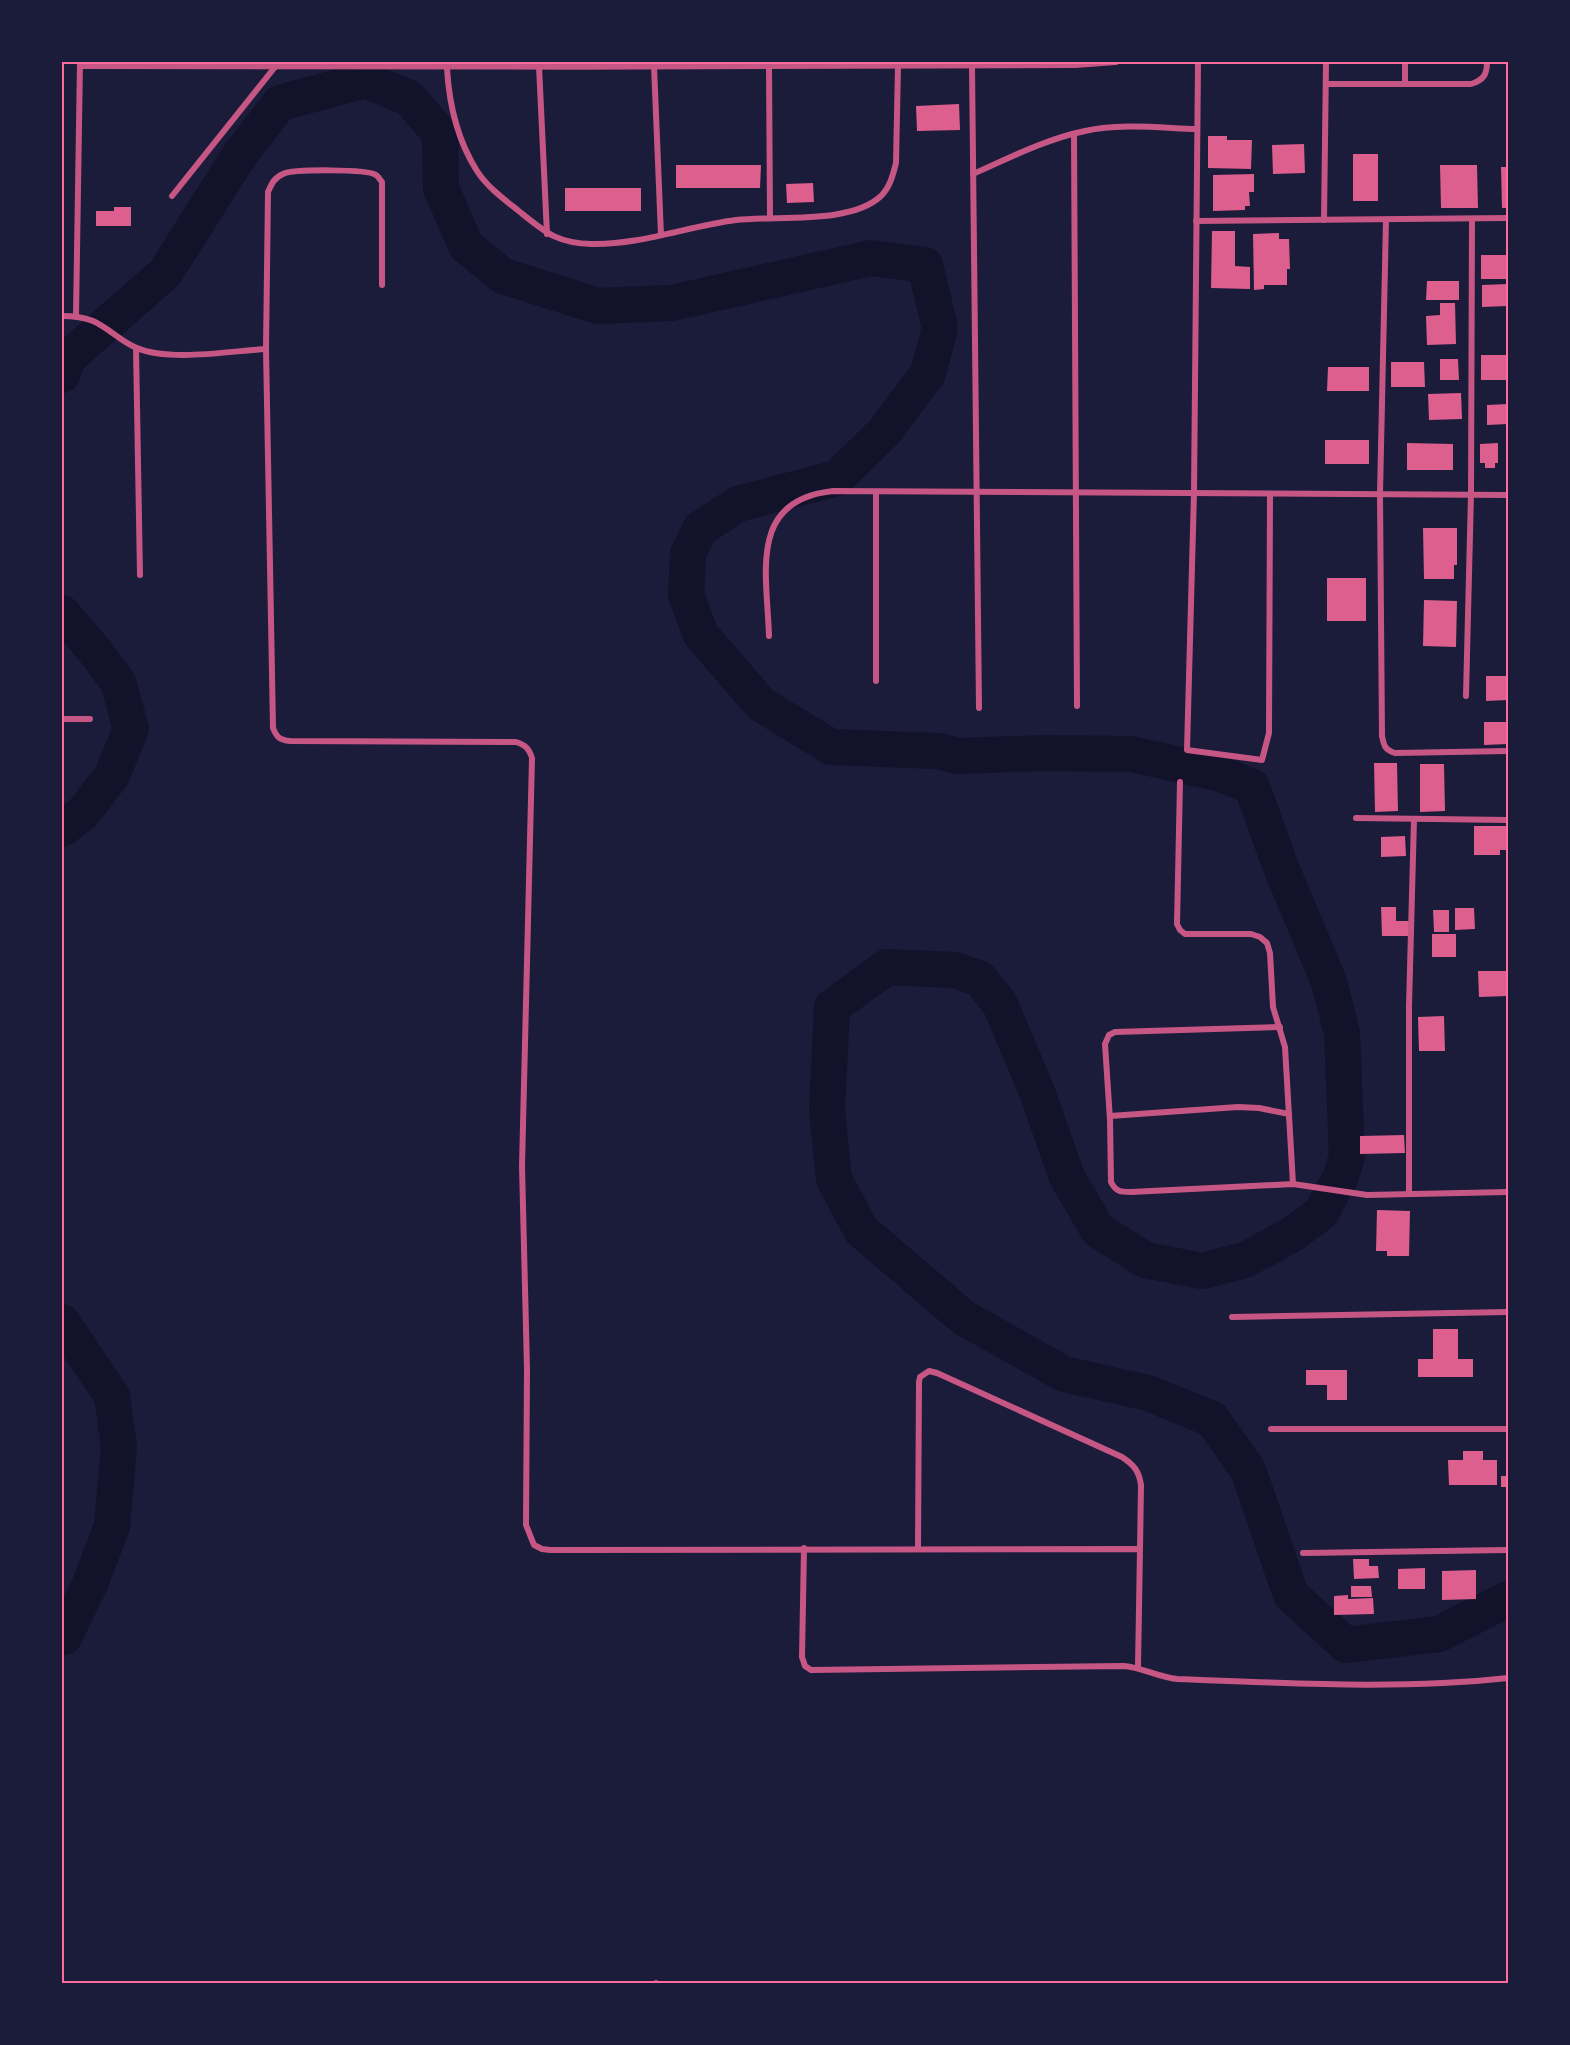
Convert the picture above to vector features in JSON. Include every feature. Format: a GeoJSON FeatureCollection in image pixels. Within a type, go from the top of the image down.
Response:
{"type":"FeatureCollection","features":[{"type":"Feature","properties":{"kind":"street"},"geometry":{"type":"LineString","coordinates":[[76,316],[80,64],[275,67],[436,65],[447,68],[972,66],[1075,65],[1116,62]]}},
{"type":"Feature","properties":{"kind":"street"},"geometry":{"type":"LineString","coordinates":[[1198,62],[1194,493],[1187,750],[1262,760],[1269,733],[1270,494]]}},
{"type":"Feature","properties":{"kind":"street"},"geometry":{"type":"LineString","coordinates":[[1324,220],[1326,62]]}},
{"type":"Feature","properties":{"kind":"street"},"geometry":{"type":"LineString","coordinates":[[1405,62],[1405,84]]}},
{"type":"Feature","properties":{"kind":"street"},"geometry":{"type":"LineString","coordinates":[[1326,84],[1472,84],[1485,76],[1487,62]]}},
{"type":"Feature","properties":{"kind":"street"},"geometry":{"type":"LineString","coordinates":[[539,66],[547,234]]}},
{"type":"Feature","properties":{"kind":"street"},"geometry":{"type":"LineString","coordinates":[[654,66],[661,235]]}},
{"type":"Feature","properties":{"kind":"street"},"geometry":{"type":"LineString","coordinates":[[769,66],[770,218]]}},
{"type":"Feature","properties":{"kind":"street"},"geometry":{"type":"LineString","coordinates":[[447,68],[452,111],[478,173],[492,189],[547,234],[568,242],[593,244],[626,242],[735,220],[840,214],[868,205],[882,195],[892,179],[896,163],[898,66]]}},
{"type":"Feature","properties":{"kind":"street"},"geometry":{"type":"LineString","coordinates":[[972,66],[980,708]]}},
{"type":"Feature","properties":{"kind":"street"},"geometry":{"type":"LineString","coordinates":[[172,196],[275,67]]}},
{"type":"Feature","properties":{"kind":"street"},"geometry":{"type":"LineString","coordinates":[[973,174],[1011,156],[1086,131],[1134,127],[1197,129]]}},
{"type":"Feature","properties":{"kind":"street"},"geometry":{"type":"LineString","coordinates":[[1074,135],[1077,706]]}},
{"type":"Feature","properties":{"kind":"street"},"geometry":{"type":"LineString","coordinates":[[382,285],[383,193],[382,183],[376,175],[364,172],[297,171],[285,173],[273,180],[268,192],[266,349],[273,728],[281,740],[290,741],[516,742],[529,749],[532,758],[522,1166],[526,1525],[534,1545],[550,1550],[1140,1549]]}},
{"type":"Feature","properties":{"kind":"street"},"geometry":{"type":"LineString","coordinates":[[1466,696],[1471,494],[1472,219]]}},
{"type":"Feature","properties":{"kind":"street"},"geometry":{"type":"LineString","coordinates":[[1196,221],[1509,219]]}},
{"type":"Feature","properties":{"kind":"street"},"geometry":{"type":"LineString","coordinates":[[1386,220],[1380,494],[1382,736],[1384,746],[1388,751],[1395,753],[1509,751]]}},
{"type":"Feature","properties":{"kind":"street"},"geometry":{"type":"LineString","coordinates":[[62,316],[76,316],[93,321],[136,348],[150,352],[175,355],[266,349]]}},
{"type":"Feature","properties":{"kind":"street"},"geometry":{"type":"LineString","coordinates":[[136,348],[140,575]]}},
{"type":"Feature","properties":{"kind":"street"},"geometry":{"type":"LineString","coordinates":[[769,636],[766,561],[769,538],[777,517],[790,503],[812,493],[832,491],[1509,495]]}},
{"type":"Feature","properties":{"kind":"street"},"geometry":{"type":"LineString","coordinates":[[876,492],[876,681]]}},
{"type":"Feature","properties":{"kind":"street"},"geometry":{"type":"LineString","coordinates":[[62,719],[90,719]]}},
{"type":"Feature","properties":{"kind":"street"},"geometry":{"type":"LineString","coordinates":[[1180,782],[1178,924],[1180,930],[1185,934],[1251,933],[1260,937],[1267,944],[1270,953],[1273,1007],[1285,1047],[1293,1184]]}},
{"type":"Feature","properties":{"kind":"street"},"geometry":{"type":"LineString","coordinates":[[1356,818],[1509,820]]}},
{"type":"Feature","properties":{"kind":"street"},"geometry":{"type":"LineString","coordinates":[[1409,1194],[1409,1006],[1414,819]]}},
{"type":"Feature","properties":{"kind":"street"},"geometry":{"type":"LineString","coordinates":[[1280,1027],[1115,1032],[1109,1035],[1105,1044],[1110,1116],[1111,1182],[1114,1189],[1120,1192],[1293,1184],[1367,1195],[1509,1192]]}},
{"type":"Feature","properties":{"kind":"street"},"geometry":{"type":"LineString","coordinates":[[1110,1116],[1238,1107],[1259,1108],[1289,1114]]}},
{"type":"Feature","properties":{"kind":"street"},"geometry":{"type":"LineString","coordinates":[[1232,1317],[1509,1312]]}},
{"type":"Feature","properties":{"kind":"street"},"geometry":{"type":"LineString","coordinates":[[918,1548],[919,1382],[920,1377],[929,1371],[1122,1457],[1134,1466],[1141,1485],[1138,1667]]}},
{"type":"Feature","properties":{"kind":"street"},"geometry":{"type":"LineString","coordinates":[[1271,1429],[1509,1429]]}},
{"type":"Feature","properties":{"kind":"street"},"geometry":{"type":"LineString","coordinates":[[804,1548],[801,1642],[805,1666],[811,1670],[1138,1667],[1160,1677],[1177,1679],[1385,1685],[1460,1683],[1509,1678]]}},
{"type":"Feature","properties":{"kind":"street"},"geometry":{"type":"LineString","coordinates":[[1303,1553],[1509,1550]]}},
{"type":"Feature","properties":{"kind":"building"},"geometry":{"type":"Polygon","coordinates":[[[959,104],[960,130],[917,131],[916,106],[959,104]]]}},
{"type":"Feature","properties":{"kind":"building"},"geometry":{"type":"Polygon","coordinates":[[[1208,136],[1227,136],[1227,140],[1252,140],[1251,169],[1208,168],[1208,136]]]}},
{"type":"Feature","properties":{"kind":"building"},"geometry":{"type":"Polygon","coordinates":[[[1304,144],[1305,173],[1273,174],[1272,145],[1304,144]]]}},
{"type":"Feature","properties":{"kind":"building"},"geometry":{"type":"Polygon","coordinates":[[[1353,154],[1378,154],[1378,201],[1353,201],[1353,154]]]}},
{"type":"Feature","properties":{"kind":"building"},"geometry":{"type":"Polygon","coordinates":[[[676,165],[761,165],[760,188],[676,188],[676,165]]]}},
{"type":"Feature","properties":{"kind":"building"},"geometry":{"type":"Polygon","coordinates":[[[1440,165],[1477,165],[1478,208],[1441,208],[1440,165]]]}},
{"type":"Feature","properties":{"kind":"building"},"geometry":{"type":"Polygon","coordinates":[[[1501,167],[1508,167],[1508,208],[1502,208],[1501,167]]]}},
{"type":"Feature","properties":{"kind":"building"},"geometry":{"type":"Polygon","coordinates":[[[1254,174],[1254,192],[1249,192],[1250,206],[1245,206],[1245,210],[1213,211],[1213,175],[1254,174]]]}},
{"type":"Feature","properties":{"kind":"building"},"geometry":{"type":"Polygon","coordinates":[[[813,183],[814,202],[787,203],[786,184],[813,183]]]}},
{"type":"Feature","properties":{"kind":"building"},"geometry":{"type":"Polygon","coordinates":[[[565,188],[641,188],[641,211],[565,211],[565,188]]]}},
{"type":"Feature","properties":{"kind":"building"},"geometry":{"type":"Polygon","coordinates":[[[114,207],[131,207],[131,226],[96,226],[96,211],[114,211],[114,207]]]}},
{"type":"Feature","properties":{"kind":"building"},"geometry":{"type":"Polygon","coordinates":[[[1212,231],[1235,231],[1235,266],[1250,267],[1250,289],[1211,288],[1212,231]]]}},
{"type":"Feature","properties":{"kind":"building"},"geometry":{"type":"Polygon","coordinates":[[[1279,233],[1279,239],[1289,239],[1290,269],[1287,269],[1287,285],[1264,285],[1264,289],[1254,290],[1253,234],[1279,233]]]}},
{"type":"Feature","properties":{"kind":"building"},"geometry":{"type":"Polygon","coordinates":[[[1481,255],[1508,255],[1508,279],[1481,279],[1481,255]]]}},
{"type":"Feature","properties":{"kind":"building"},"geometry":{"type":"Polygon","coordinates":[[[1427,281],[1459,281],[1459,300],[1426,300],[1427,281]]]}},
{"type":"Feature","properties":{"kind":"building"},"geometry":{"type":"Polygon","coordinates":[[[1508,284],[1508,306],[1482,307],[1482,285],[1508,284]]]}},
{"type":"Feature","properties":{"kind":"building"},"geometry":{"type":"Polygon","coordinates":[[[1440,303],[1455,303],[1456,344],[1427,345],[1426,316],[1440,315],[1440,303]]]}},
{"type":"Feature","properties":{"kind":"building"},"geometry":{"type":"Polygon","coordinates":[[[1481,355],[1508,355],[1508,380],[1481,380],[1481,355]]]}},
{"type":"Feature","properties":{"kind":"building"},"geometry":{"type":"Polygon","coordinates":[[[1440,359],[1458,359],[1459,380],[1440,380],[1440,359]]]}},
{"type":"Feature","properties":{"kind":"building"},"geometry":{"type":"Polygon","coordinates":[[[1391,362],[1424,362],[1425,387],[1391,387],[1391,362]]]}},
{"type":"Feature","properties":{"kind":"building"},"geometry":{"type":"Polygon","coordinates":[[[1328,367],[1369,367],[1369,391],[1327,391],[1328,367]]]}},
{"type":"Feature","properties":{"kind":"building"},"geometry":{"type":"Polygon","coordinates":[[[1461,393],[1462,419],[1429,420],[1428,394],[1461,393]]]}},
{"type":"Feature","properties":{"kind":"building"},"geometry":{"type":"Polygon","coordinates":[[[1508,404],[1508,424],[1487,425],[1487,405],[1508,404]]]}},
{"type":"Feature","properties":{"kind":"building"},"geometry":{"type":"Polygon","coordinates":[[[1325,440],[1369,440],[1369,464],[1325,464],[1325,440]]]}},
{"type":"Feature","properties":{"kind":"building"},"geometry":{"type":"Polygon","coordinates":[[[1407,443],[1453,444],[1453,470],[1407,470],[1407,443]]]}},
{"type":"Feature","properties":{"kind":"building"},"geometry":{"type":"Polygon","coordinates":[[[1498,443],[1498,463],[1495,463],[1495,468],[1485,468],[1485,463],[1480,463],[1480,444],[1498,443]]]}},
{"type":"Feature","properties":{"kind":"building"},"geometry":{"type":"Polygon","coordinates":[[[1423,528],[1457,528],[1457,565],[1454,565],[1454,579],[1424,579],[1423,528]]]}},
{"type":"Feature","properties":{"kind":"building"},"geometry":{"type":"Polygon","coordinates":[[[1327,578],[1366,578],[1366,621],[1327,621],[1327,578]]]}},
{"type":"Feature","properties":{"kind":"building"},"geometry":{"type":"Polygon","coordinates":[[[1424,600],[1457,601],[1456,647],[1423,646],[1424,600]]]}},
{"type":"Feature","properties":{"kind":"building"},"geometry":{"type":"Polygon","coordinates":[[[1486,676],[1508,676],[1508,700],[1486,701],[1486,676]]]}},
{"type":"Feature","properties":{"kind":"building"},"geometry":{"type":"Polygon","coordinates":[[[1484,722],[1508,722],[1508,744],[1484,745],[1484,722]]]}},
{"type":"Feature","properties":{"kind":"building"},"geometry":{"type":"Polygon","coordinates":[[[1374,763],[1397,763],[1398,811],[1375,812],[1374,763]]]}},
{"type":"Feature","properties":{"kind":"building"},"geometry":{"type":"Polygon","coordinates":[[[1420,764],[1444,764],[1445,811],[1420,812],[1420,764]]]}},
{"type":"Feature","properties":{"kind":"building"},"geometry":{"type":"Polygon","coordinates":[[[1474,826],[1508,826],[1508,850],[1500,850],[1500,855],[1474,855],[1474,826]]]}},
{"type":"Feature","properties":{"kind":"building"},"geometry":{"type":"Polygon","coordinates":[[[1405,836],[1406,856],[1381,857],[1381,837],[1405,836]]]}},
{"type":"Feature","properties":{"kind":"building"},"geometry":{"type":"Polygon","coordinates":[[[1381,907],[1396,907],[1396,921],[1409,921],[1409,936],[1382,936],[1381,907]]]}},
{"type":"Feature","properties":{"kind":"building"},"geometry":{"type":"Polygon","coordinates":[[[1455,908],[1474,908],[1475,929],[1455,930],[1455,908]]]}},
{"type":"Feature","properties":{"kind":"building"},"geometry":{"type":"Polygon","coordinates":[[[1433,910],[1449,910],[1449,932],[1434,932],[1433,910]]]}},
{"type":"Feature","properties":{"kind":"building"},"geometry":{"type":"Polygon","coordinates":[[[1432,934],[1456,934],[1456,957],[1432,957],[1432,934]]]}},
{"type":"Feature","properties":{"kind":"building"},"geometry":{"type":"Polygon","coordinates":[[[1478,971],[1508,971],[1508,996],[1479,997],[1478,971]]]}},
{"type":"Feature","properties":{"kind":"building"},"geometry":{"type":"Polygon","coordinates":[[[1444,1016],[1445,1051],[1419,1051],[1418,1017],[1444,1016]]]}},
{"type":"Feature","properties":{"kind":"building"},"geometry":{"type":"Polygon","coordinates":[[[1404,1135],[1405,1153],[1360,1154],[1360,1136],[1404,1135]]]}},
{"type":"Feature","properties":{"kind":"building"},"geometry":{"type":"Polygon","coordinates":[[[1377,1210],[1410,1211],[1409,1256],[1387,1256],[1387,1251],[1376,1251],[1377,1210]]]}},
{"type":"Feature","properties":{"kind":"building"},"geometry":{"type":"Polygon","coordinates":[[[1433,1329],[1458,1329],[1458,1359],[1473,1359],[1473,1377],[1418,1377],[1418,1359],[1433,1359],[1433,1329]]]}},
{"type":"Feature","properties":{"kind":"building"},"geometry":{"type":"Polygon","coordinates":[[[1306,1370],[1347,1370],[1347,1400],[1327,1400],[1327,1385],[1306,1385],[1306,1370]]]}},
{"type":"Feature","properties":{"kind":"building"},"geometry":{"type":"Polygon","coordinates":[[[1463,1451],[1483,1451],[1483,1460],[1497,1460],[1497,1485],[1449,1485],[1448,1460],[1463,1460],[1463,1451]]]}},
{"type":"Feature","properties":{"kind":"building"},"geometry":{"type":"Polygon","coordinates":[[[1501,1476],[1508,1476],[1508,1487],[1501,1487],[1501,1476]]]}},
{"type":"Feature","properties":{"kind":"building"},"geometry":{"type":"Polygon","coordinates":[[[1353,1559],[1369,1559],[1369,1566],[1378,1566],[1379,1578],[1354,1579],[1353,1559]]]}},
{"type":"Feature","properties":{"kind":"building"},"geometry":{"type":"Polygon","coordinates":[[[1425,1568],[1425,1589],[1398,1589],[1398,1569],[1425,1568]]]}},
{"type":"Feature","properties":{"kind":"building"},"geometry":{"type":"Polygon","coordinates":[[[1476,1570],[1476,1599],[1442,1600],[1442,1571],[1476,1570]]]}},
{"type":"Feature","properties":{"kind":"building"},"geometry":{"type":"Polygon","coordinates":[[[1351,1586],[1371,1586],[1372,1597],[1351,1597],[1351,1586]]]}},
{"type":"Feature","properties":{"kind":"building"},"geometry":{"type":"Polygon","coordinates":[[[1348,1595],[1348,1599],[1373,1598],[1374,1614],[1334,1615],[1334,1596],[1348,1595]]]}},
{"type":"Feature","properties":{"kind":"waterway"},"geometry":{"type":"LineString","coordinates":[[62,375],[68,358],[165,273],[239,156],[280,103],[365,80],[409,98],[440,134],[441,188],[466,246],[503,276],[598,306],[672,303],[871,258],[925,265],[940,328],[928,373],[885,431],[837,478],[738,504],[700,529],[688,554],[686,595],[701,635],[761,704],[831,747],[938,751],[957,756],[1044,753],[1131,754],[1221,774],[1252,787],[1280,865],[1329,982],[1342,1033],[1347,1156],[1341,1176],[1321,1213],[1291,1235],[1245,1260],[1202,1271],[1145,1260],[1098,1230],[1067,1177],[1037,1092],[1000,1004],[980,979],[955,970],[887,967],[832,1007],[827,1110],[834,1179],[861,1230],[964,1318],[1064,1374],[1148,1393],[1212,1419],[1248,1470],[1291,1595],[1346,1645],[1439,1634],[1508,1599]]}},
{"type":"Feature","properties":{"kind":"waterway"},"geometry":{"type":"LineString","coordinates":[[62,613],[118,682],[131,729],[112,775],[83,813],[62,829]]}},
{"type":"Feature","properties":{"kind":"waterway"},"geometry":{"type":"LineString","coordinates":[[62,1322],[112,1396],[119,1447],[112,1526],[90,1584],[64,1637],[62,1636]]}}]}
